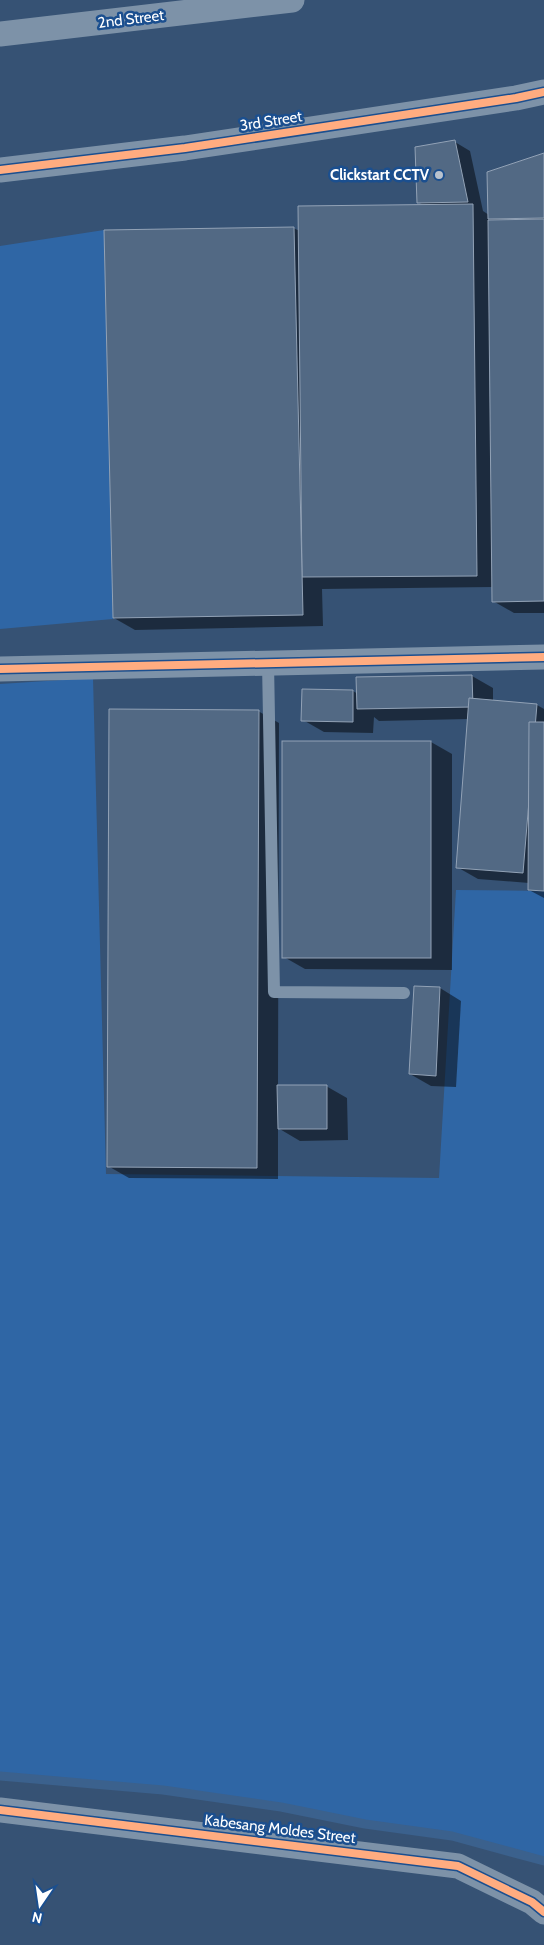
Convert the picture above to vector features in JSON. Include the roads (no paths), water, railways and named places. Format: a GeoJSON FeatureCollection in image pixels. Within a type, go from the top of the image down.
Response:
{"type":"FeatureCollection","features":[{"type":"Feature","properties":{"kind":"street","name":"2nd Street"},"geometry":{"type":"LineString","coordinates":[[0,34],[292,0]]}},
{"type":"Feature","properties":{"kind":"street","name":"3rd Street"},"geometry":{"type":"LineString","coordinates":[[0,170],[195,146],[516,98],[544,92]]}},
{"type":"Feature","properties":{"kind":"street"},"geometry":{"type":"LineString","coordinates":[[0,669],[544,656]]}},
{"type":"Feature","properties":{"kind":"street","name":"Kabesang Moldes Street"},"geometry":{"type":"LineString","coordinates":[[0,1810],[458,1866],[532,1902],[544,1912]]}},
{"type":"Feature","properties":{"kind":"lane"},"geometry":{"type":"LineString","coordinates":[[268,662],[274,992],[404,993]]}},
{"type":"Feature","properties":{"kind":"waterway"},"geometry":{"type":"LineString","coordinates":[[0,1776],[163,1790],[281,1807],[365,1824],[452,1836],[544,1861]]}},
{"type":"Feature","properties":{"kind":"place","name":"Clickstart CCTV"},"geometry":{"type":"Point","coordinates":[439,175]}}]}
